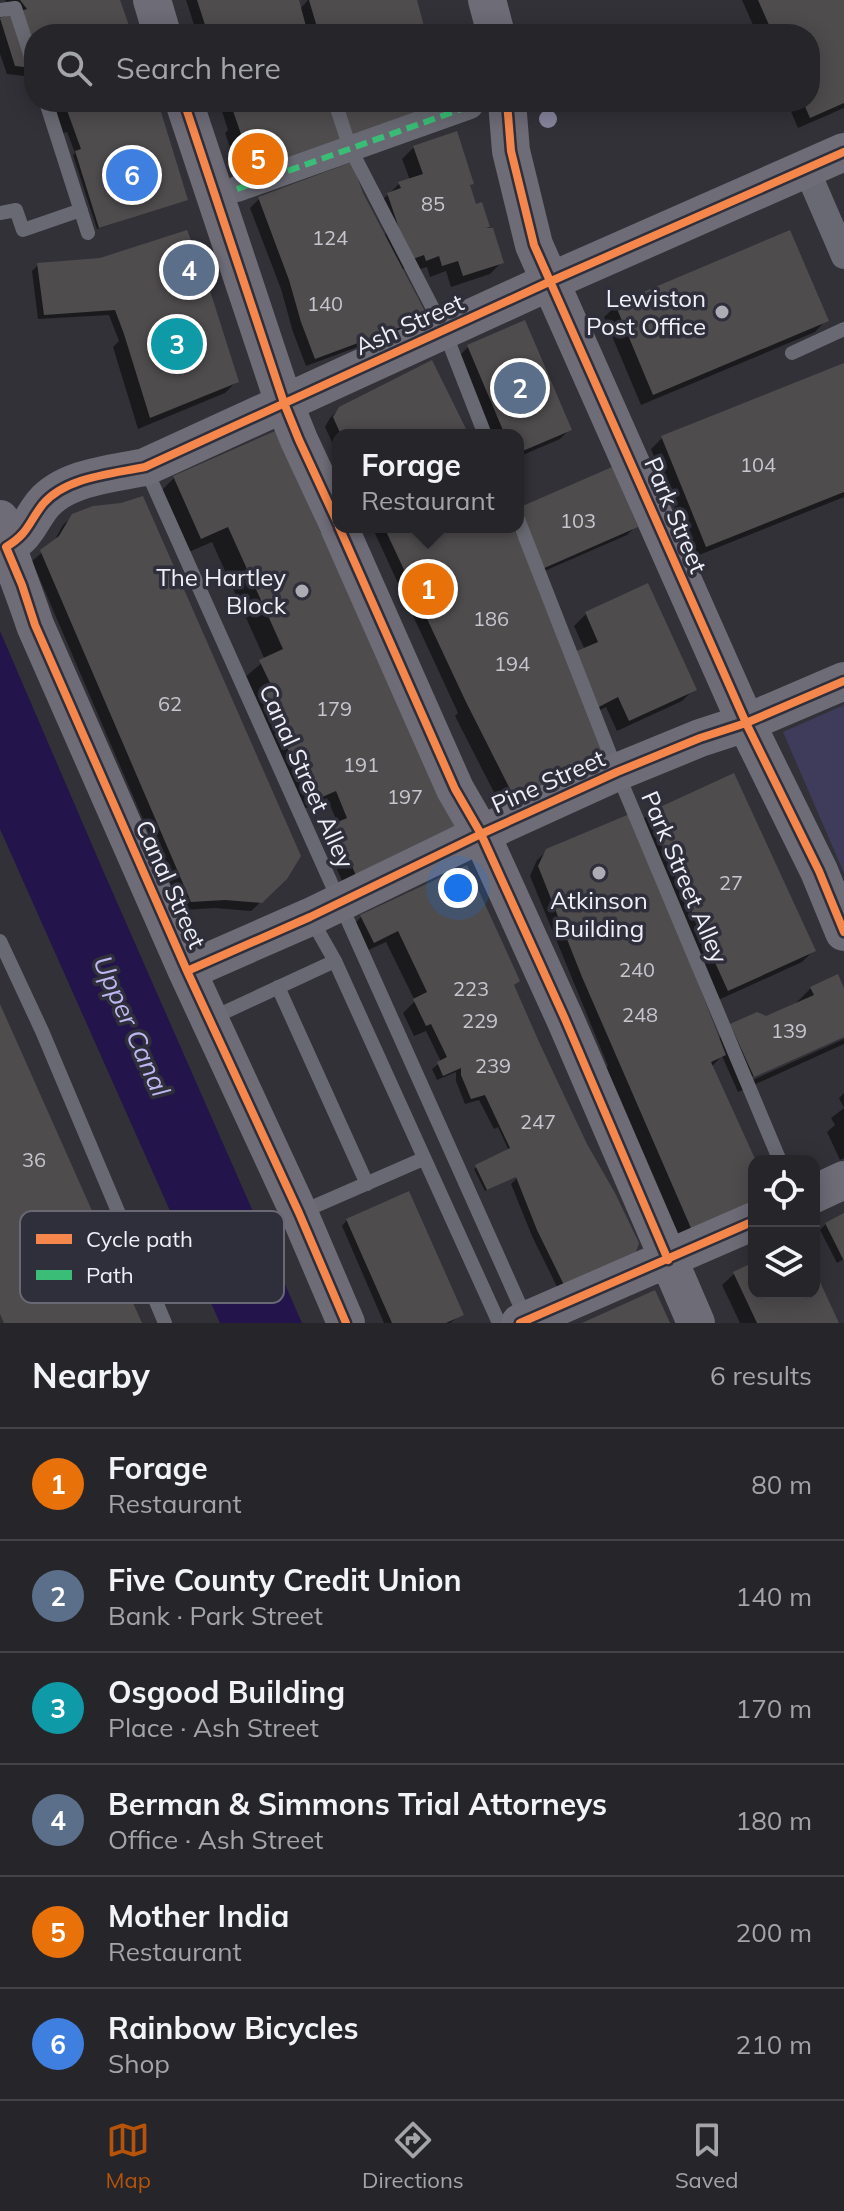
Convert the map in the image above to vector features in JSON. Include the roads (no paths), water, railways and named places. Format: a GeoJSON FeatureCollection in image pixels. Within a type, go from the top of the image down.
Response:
{"type":"FeatureCollection","features":[{"type":"Feature","properties":{"kind":"main road"},"geometry":{"type":"LineString","coordinates":[[152,0],[159,24]]}},
{"type":"Feature","properties":{"kind":"main road"},"geometry":{"type":"LineString","coordinates":[[487,0],[493,24]]}},
{"type":"Feature","properties":{"kind":"main road"},"geometry":{"type":"LineString","coordinates":[[187,112],[284,403],[332,511]]}},
{"type":"Feature","properties":{"kind":"main road","name":"Park Street"},"geometry":{"type":"LineString","coordinates":[[493,112],[511,151],[534,245],[549,282],[746,723],[819,871],[844,932]]}},
{"type":"Feature","properties":{"kind":"main road","name":"Ash Street"},"geometry":{"type":"LineString","coordinates":[[3,533],[21,538],[44,502],[61,489],[145,467],[549,282],[844,152]]}},
{"type":"Feature","properties":{"kind":"main road","name":"Canal Street"},"geometry":{"type":"LineString","coordinates":[[3,533],[35,625],[346,1323]]}},
{"type":"Feature","properties":{"kind":"main road"},"geometry":{"type":"LineString","coordinates":[[342,533],[455,789],[481,834],[565,1019],[696,1323]]}},
{"type":"Feature","properties":{"kind":"main road","name":"Pine Street"},"geometry":{"type":"LineString","coordinates":[[187,971],[617,772],[746,723],[844,681]]}},
{"type":"Feature","properties":{"kind":"main road"},"geometry":{"type":"LineString","coordinates":[[820,1191],[844,1180]]}},
{"type":"Feature","properties":{"kind":"main road"},"geometry":{"type":"LineString","coordinates":[[518,1322],[748,1224]]}},
{"type":"Feature","properties":{"kind":"street"},"geometry":{"type":"LineString","coordinates":[[237,189],[350,148],[464,112]]}},
{"type":"Feature","properties":{"kind":"street"},"geometry":{"type":"LineString","coordinates":[[806,168],[838,223],[844,256]]}},
{"type":"Feature","properties":{"kind":"lane"},"geometry":{"type":"LineString","coordinates":[[0,10],[15,8],[24,35]]}},
{"type":"Feature","properties":{"kind":"lane"},"geometry":{"type":"LineString","coordinates":[[49,112],[88,233]]}},
{"type":"Feature","properties":{"kind":"lane"},"geometry":{"type":"LineString","coordinates":[[338,112],[350,148],[444,330],[483,429]]}},
{"type":"Feature","properties":{"kind":"lane"},"geometry":{"type":"LineString","coordinates":[[0,213],[16,210],[23,230],[81,210]]}},
{"type":"Feature","properties":{"kind":"lane"},"geometry":{"type":"LineString","coordinates":[[792,353],[844,329]]}},
{"type":"Feature","properties":{"kind":"lane","name":"Canal Street Alley"},"geometry":{"type":"LineString","coordinates":[[145,467],[324,909],[518,1322]]}},
{"type":"Feature","properties":{"kind":"lane","name":"Park Street Alley"},"geometry":{"type":"LineString","coordinates":[[523,533],[617,772],[777,1155]]}},
{"type":"Feature","properties":{"kind":"lane"},"geometry":{"type":"LineString","coordinates":[[324,909],[335,961],[423,1159],[518,1322]]}},
{"type":"Feature","properties":{"kind":"lane"},"geometry":{"type":"LineString","coordinates":[[0,941],[42,1031],[118,1211]]}},
{"type":"Feature","properties":{"kind":"lane"},"geometry":{"type":"LineString","coordinates":[[210,1019],[335,961]]}},
{"type":"Feature","properties":{"kind":"lane"},"geometry":{"type":"LineString","coordinates":[[278,987],[367,1184]]}},
{"type":"Feature","properties":{"kind":"lane"},"geometry":{"type":"LineString","coordinates":[[299,1213],[423,1159]]}},
{"type":"Feature","properties":{"kind":"lane"},"geometry":{"type":"LineString","coordinates":[[157,1303],[165,1323]]}},
{"type":"Feature","properties":{"kind":"water","name":"Upper Canal"},"geometry":{"type":"Polygon","coordinates":[[[0,631],[253,1211],[170,1211],[0,829],[0,631]]]}},
{"type":"Feature","properties":{"kind":"water"},"geometry":{"type":"Polygon","coordinates":[[[284,1282],[302,1323],[220,1323],[211,1303],[284,1303],[284,1282]]]}},
{"type":"Feature","properties":{"kind":"place","name":"Mother India"},"geometry":{"type":"Point","coordinates":[258,159]}},
{"type":"Feature","properties":{"kind":"place","name":"Rainbow Bicycles"},"geometry":{"type":"Point","coordinates":[132,175]}},
{"type":"Feature","properties":{"kind":"place","name":"Berman & Simmons Trial Attorneys"},"geometry":{"type":"Point","coordinates":[189,270]}},
{"type":"Feature","properties":{"kind":"place","name":"Lewiston Post Office"},"geometry":{"type":"Point","coordinates":[722,312]}},
{"type":"Feature","properties":{"kind":"place","name":"Osgood Building"},"geometry":{"type":"Point","coordinates":[177,344]}},
{"type":"Feature","properties":{"kind":"place","name":"Five County Credit Union"},"geometry":{"type":"Point","coordinates":[520,388]}},
{"type":"Feature","properties":{"kind":"place","name":"Forage"},"geometry":{"type":"Point","coordinates":[428,589]}},
{"type":"Feature","properties":{"kind":"place","name":"The Hartley Block"},"geometry":{"type":"Point","coordinates":[302,591]}},
{"type":"Feature","properties":{"kind":"place","name":"Atkinson Building"},"geometry":{"type":"Point","coordinates":[599,873]}}]}
